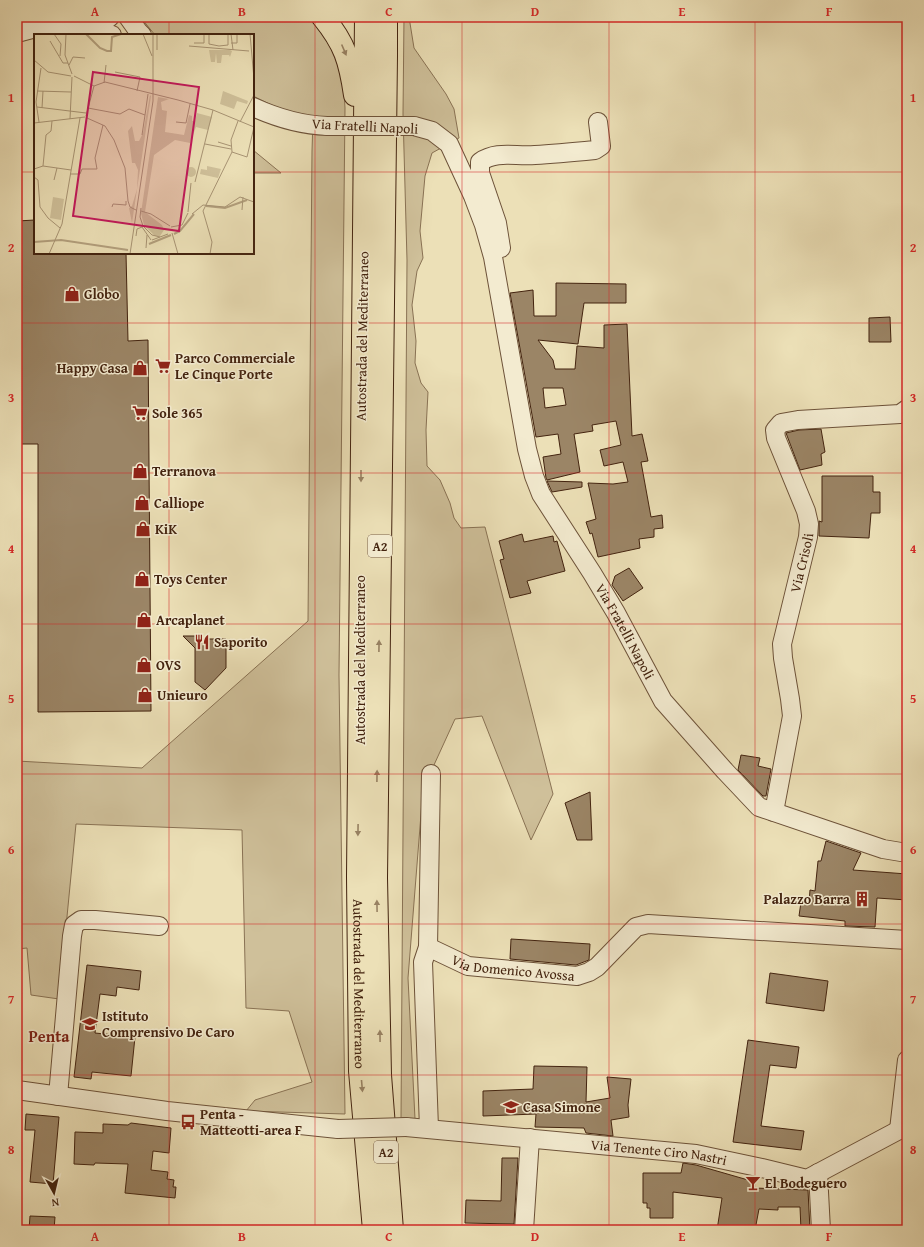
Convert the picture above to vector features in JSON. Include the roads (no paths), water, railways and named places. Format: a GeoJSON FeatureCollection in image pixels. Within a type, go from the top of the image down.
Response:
{"type":"FeatureCollection","features":[{"type":"Feature","properties":{"kind":"highway"},"geometry":{"type":"LineString","coordinates":[[323,17],[343,46],[351,69],[357,108],[354,376],[361,437]]}},
{"type":"Feature","properties":{"kind":"highway","name":"Autostrada del Mediterraneo"},"geometry":{"type":"LineString","coordinates":[[366,17],[358,869],[360,1071],[374,1230]]}},
{"type":"Feature","properties":{"kind":"highway","name":"Autostrada del Mediterraneo"},"geometry":{"type":"LineString","coordinates":[[386,17],[376,878],[380,1075],[392,1230]]}},
{"type":"Feature","properties":{"kind":"highway"},"geometry":{"type":"LineString","coordinates":[[380,1075],[391,1113],[402,1230]]}},
{"type":"Feature","properties":{"kind":"street"},"geometry":{"type":"LineString","coordinates":[[17,26],[38,17]]}},
{"type":"Feature","properties":{"kind":"street"},"geometry":{"type":"LineString","coordinates":[[17,33],[43,26],[73,23],[102,23],[110,17]]}},
{"type":"Feature","properties":{"kind":"street"},"geometry":{"type":"LineString","coordinates":[[128,17],[141,34]]}},
{"type":"Feature","properties":{"kind":"street"},"geometry":{"type":"LineString","coordinates":[[73,23],[109,34]]}},
{"type":"Feature","properties":{"kind":"street","name":"Via Fratelli Napoli"},"geometry":{"type":"LineString","coordinates":[[254,107],[290,120],[313,125],[414,126],[432,131],[449,144],[484,224],[493,257],[527,449],[534,476],[541,494],[612,606],[664,701],[725,771],[759,807],[883,849],[907,853]]}},
{"type":"Feature","properties":{"kind":"street","name":"Via Fratelli Napoli"},"geometry":{"type":"LineString","coordinates":[[497,282],[503,263],[497,222],[480,173],[480,162],[486,158],[499,154],[533,155],[595,150],[601,146],[598,122]]}},
{"type":"Feature","properties":{"kind":"street","name":"Via Crisoli"},"geometry":{"type":"LineString","coordinates":[[774,812],[792,716],[782,644],[808,537],[809,524],[806,511],[776,438],[775,430],[781,423],[798,420],[900,414],[907,409]]}},
{"type":"Feature","properties":{"kind":"street"},"geometry":{"type":"LineString","coordinates":[[429,1128],[423,962],[428,947],[431,774]]}},
{"type":"Feature","properties":{"kind":"street"},"geometry":{"type":"LineString","coordinates":[[58,1096],[74,925],[81,920],[95,920],[159,926]]}},
{"type":"Feature","properties":{"kind":"street","name":"Via Domenico Avossa"},"geometry":{"type":"LineString","coordinates":[[428,947],[468,966],[577,976],[589,972],[597,967],[636,927],[648,924],[907,940]]}},
{"type":"Feature","properties":{"kind":"street"},"geometry":{"type":"LineString","coordinates":[[903,1131],[907,1060]]}},
{"type":"Feature","properties":{"kind":"street","name":"Via Tenente Ciro Nastri"},"geometry":{"type":"LineString","coordinates":[[17,1090],[167,1111],[338,1129],[406,1127],[429,1128],[696,1154],[807,1179],[903,1131]]}},
{"type":"Feature","properties":{"kind":"street"},"geometry":{"type":"LineString","coordinates":[[524,1230],[530,1138]]}},
{"type":"Feature","properties":{"kind":"street"},"geometry":{"type":"LineString","coordinates":[[818,1173],[821,1230]]}},
{"type":"Feature","properties":{"kind":"place","name":"Globo"},"geometry":{"type":"Point","coordinates":[72,294]}},
{"type":"Feature","properties":{"kind":"place","name":"Parco Commerciale Le Cinque Porte"},"geometry":{"type":"Point","coordinates":[163,366]}},
{"type":"Feature","properties":{"kind":"place","name":"Happy Casa"},"geometry":{"type":"Point","coordinates":[140,368]}},
{"type":"Feature","properties":{"kind":"place","name":"Sole 365"},"geometry":{"type":"Point","coordinates":[140,413]}},
{"type":"Feature","properties":{"kind":"place","name":"Terranova"},"geometry":{"type":"Point","coordinates":[140,471]}},
{"type":"Feature","properties":{"kind":"place","name":"Calliope"},"geometry":{"type":"Point","coordinates":[142,503]}},
{"type":"Feature","properties":{"kind":"place","name":"KiK"},"geometry":{"type":"Point","coordinates":[143,529]}},
{"type":"Feature","properties":{"kind":"place","name":"Toys Center"},"geometry":{"type":"Point","coordinates":[142,579]}},
{"type":"Feature","properties":{"kind":"place","name":"Arcaplanet"},"geometry":{"type":"Point","coordinates":[144,620]}},
{"type":"Feature","properties":{"kind":"place","name":"Saporito"},"geometry":{"type":"Point","coordinates":[202,642]}},
{"type":"Feature","properties":{"kind":"place","name":"OVS"},"geometry":{"type":"Point","coordinates":[144,665]}},
{"type":"Feature","properties":{"kind":"place","name":"Unieuro"},"geometry":{"type":"Point","coordinates":[145,695]}},
{"type":"Feature","properties":{"kind":"place","name":"Palazzo Barra"},"geometry":{"type":"Point","coordinates":[862,899]}},
{"type":"Feature","properties":{"kind":"place","name":"Istituto Comprensivo De Caro"},"geometry":{"type":"Point","coordinates":[90,1024]}},
{"type":"Feature","properties":{"kind":"place","name":"Casa Simone"},"geometry":{"type":"Point","coordinates":[511,1107]}},
{"type":"Feature","properties":{"kind":"place","name":"Penta - Matteotti-area F"},"geometry":{"type":"Point","coordinates":[188,1122]}},
{"type":"Feature","properties":{"kind":"place","name":"El Bodeguero"},"geometry":{"type":"Point","coordinates":[753,1183]}},
{"type":"Feature","properties":{"kind":"district","name":"Penta"},"geometry":{"type":"Point","coordinates":[49,1036]}}]}
